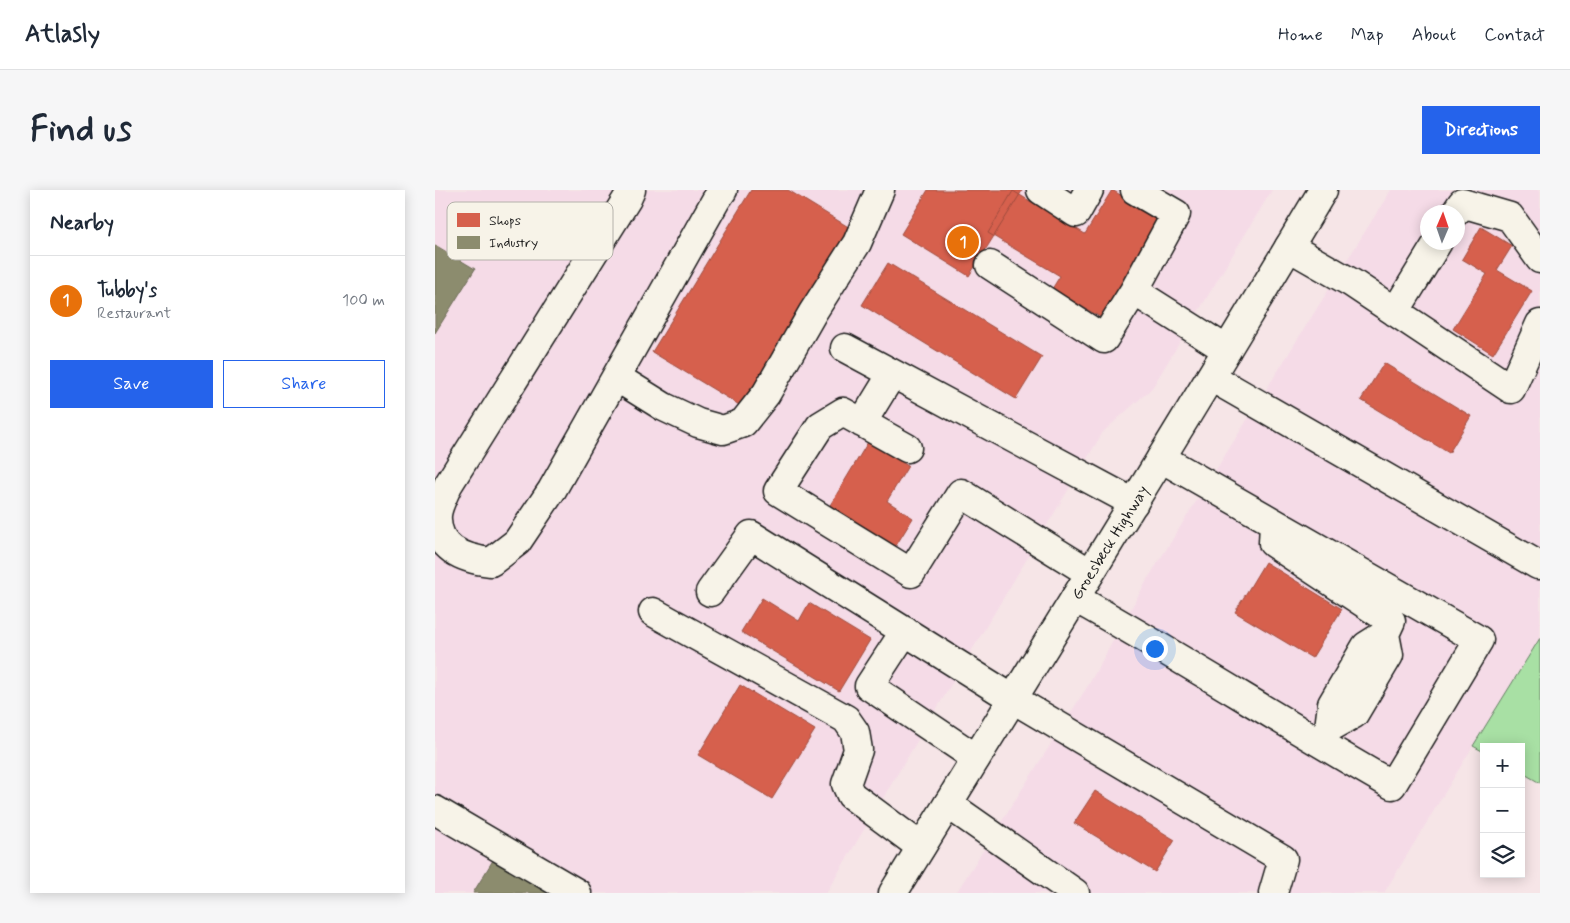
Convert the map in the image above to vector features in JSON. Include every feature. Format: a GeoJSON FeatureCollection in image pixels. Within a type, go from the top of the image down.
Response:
{"type":"FeatureCollection","features":[{"type":"Feature","properties":{"kind":"main road"},"geometry":{"type":"LineString","coordinates":[[613,221],[631,190]]}},
{"type":"Feature","properties":{"kind":"main road"},"geometry":{"type":"LineString","coordinates":[[589,260],[448,486],[437,512],[436,529],[447,547],[473,560],[491,562],[517,542],[552,490],[723,190]]}},
{"type":"Feature","properties":{"kind":"main road"},"geometry":{"type":"LineString","coordinates":[[616,377],[664,407],[698,423],[723,430],[743,423],[766,394],[813,312],[857,243],[880,190]]}},
{"type":"Feature","properties":{"kind":"main road"},"geometry":{"type":"LineString","coordinates":[[1041,190],[1076,213],[1089,190]]}},
{"type":"Feature","properties":{"kind":"main road"},"geometry":{"type":"LineString","coordinates":[[990,265],[1104,339],[1134,291],[1176,214],[1135,190]]}},
{"type":"Feature","properties":{"kind":"main road","name":"Groesbeck Highway"},"geometry":{"type":"LineString","coordinates":[[893,893],[1211,377],[1323,190]]}},
{"type":"Feature","properties":{"kind":"main road"},"geometry":{"type":"LineString","coordinates":[[1461,205],[1462,203],[1510,217],[1540,259]]}},
{"type":"Feature","properties":{"kind":"main road"},"geometry":{"type":"LineString","coordinates":[[1289,248],[1352,283],[1511,389],[1540,324]]}},
{"type":"Feature","properties":{"kind":"main road"},"geometry":{"type":"LineString","coordinates":[[1395,312],[1433,250]]}},
{"type":"Feature","properties":{"kind":"main road"},"geometry":{"type":"LineString","coordinates":[[1134,291],[1227,350]]}},
{"type":"Feature","properties":{"kind":"main road"},"geometry":{"type":"LineString","coordinates":[[845,348],[1134,502]]}},
{"type":"Feature","properties":{"kind":"main road"},"geometry":{"type":"LineString","coordinates":[[862,423],[892,374]]}},
{"type":"Feature","properties":{"kind":"main road"},"geometry":{"type":"LineString","coordinates":[[1211,377],[1538,565]]}},
{"type":"Feature","properties":{"kind":"main road"},"geometry":{"type":"LineString","coordinates":[[907,448],[843,412],[820,426],[778,491],[911,574],[961,493],[1090,573]]}},
{"type":"Feature","properties":{"kind":"main road"},"geometry":{"type":"LineString","coordinates":[[1075,598],[1325,736],[1392,785],[1479,640],[1161,458]]}},
{"type":"Feature","properties":{"kind":"main road"},"geometry":{"type":"LineString","coordinates":[[1274,522],[1273,542],[1391,621],[1385,634],[1389,655],[1354,714],[1325,736]]}},
{"type":"Feature","properties":{"kind":"main road"},"geometry":{"type":"LineString","coordinates":[[710,592],[751,535],[1013,699],[1283,859],[1273,893]]}},
{"type":"Feature","properties":{"kind":"main road"},"geometry":{"type":"LineString","coordinates":[[653,612],[846,719],[855,732],[858,750],[846,784],[851,795],[921,847]]}},
{"type":"Feature","properties":{"kind":"main road"},"geometry":{"type":"LineString","coordinates":[[905,631],[869,686],[976,758]]}},
{"type":"Feature","properties":{"kind":"main road"},"geometry":{"type":"LineString","coordinates":[[948,804],[1075,893]]}},
{"type":"Feature","properties":{"kind":"main road"},"geometry":{"type":"LineString","coordinates":[[435,810],[577,893]]}},
{"type":"Feature","properties":{"kind":"shaded area"},"geometry":{"type":"Polygon","coordinates":[[[435,190],[1272,190],[1152,388],[1103,432],[826,893],[435,893],[435,190]]]}},
{"type":"Feature","properties":{"kind":"shaded area"},"geometry":{"type":"Polygon","coordinates":[[[1391,190],[1540,190],[1540,638],[1384,893],[956,893],[1089,684],[1147,580],[1391,190]]]}},
{"type":"Feature","properties":{"kind":"green space"},"geometry":{"type":"Polygon","coordinates":[[[1540,638],[1540,783],[1525,774],[1525,743],[1480,743],[1480,750],[1473,746],[1540,638]]]}},
{"type":"Feature","properties":{"kind":"building: Shops"},"geometry":{"type":"Polygon","coordinates":[[[751,190],[788,190],[850,228],[741,406],[652,352],[751,190]]]}},
{"type":"Feature","properties":{"kind":"building: Shops"},"geometry":{"type":"Polygon","coordinates":[[[928,190],[1022,191],[969,276],[901,234],[928,190]]]}},
{"type":"Feature","properties":{"kind":"building: Shops"},"geometry":{"type":"Polygon","coordinates":[[[1112,190],[1161,219],[1102,318],[1052,289],[1060,276],[988,233],[1013,191],[1085,234],[1112,190]]]}},
{"type":"Feature","properties":{"kind":"building: Shops"},"geometry":{"type":"Polygon","coordinates":[[[1481,227],[1512,246],[1497,270],[1532,291],[1493,354],[1453,329],[1487,274],[1462,259],[1481,227]]]}},
{"type":"Feature","properties":{"kind":"building: Shops"},"geometry":{"type":"Polygon","coordinates":[[[888,263],[1042,357],[1016,399],[862,305],[888,263]]]}},
{"type":"Feature","properties":{"kind":"building: Shops"},"geometry":{"type":"Polygon","coordinates":[[[1384,363],[1471,416],[1449,453],[1361,400],[1384,363]]]}},
{"type":"Feature","properties":{"kind":"building: Shops"},"geometry":{"type":"Polygon","coordinates":[[[868,442],[908,466],[887,501],[913,518],[892,552],[826,512],[868,442]]]}},
{"type":"Feature","properties":{"kind":"building: Shops"},"geometry":{"type":"Polygon","coordinates":[[[1265,562],[1342,609],[1312,658],[1235,612],[1265,562]]]}},
{"type":"Feature","properties":{"kind":"building: Shops"},"geometry":{"type":"Polygon","coordinates":[[[762,598],[799,621],[809,603],[870,640],[839,691],[741,632],[762,598]]]}},
{"type":"Feature","properties":{"kind":"building: Shops"},"geometry":{"type":"Polygon","coordinates":[[[740,685],[815,730],[772,799],[698,755],[740,685]]]}},
{"type":"Feature","properties":{"kind":"building: Shops"},"geometry":{"type":"Polygon","coordinates":[[[1095,791],[1175,840],[1155,872],[1074,823],[1095,791]]]}},
{"type":"Feature","properties":{"kind":"building: Industry"},"geometry":{"type":"Polygon","coordinates":[[[435,245],[447,252],[447,260],[460,260],[475,269],[435,333],[435,245]]]}},
{"type":"Feature","properties":{"kind":"building: Industry"},"geometry":{"type":"Polygon","coordinates":[[[495,857],[554,893],[473,893],[495,857]]]}},
{"type":"Feature","properties":{"kind":"place","name":"Tubby's"},"geometry":{"type":"Point","coordinates":[963,242]}}]}
